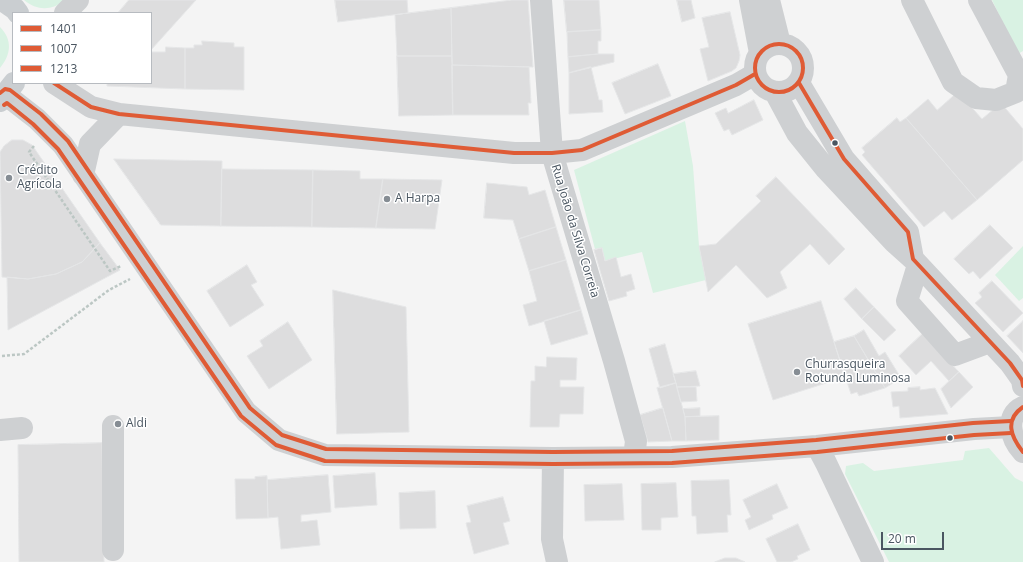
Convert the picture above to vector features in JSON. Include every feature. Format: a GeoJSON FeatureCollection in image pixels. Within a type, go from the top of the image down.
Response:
{"type":"FeatureCollection","features":[{"type":"Feature","properties":{"kind":"main road"},"geometry":{"type":"LineString","coordinates":[[2,0],[17,12]]}},
{"type":"Feature","properties":{"kind":"street"},"geometry":{"type":"LineString","coordinates":[[66,12],[78,0]]}},
{"type":"Feature","properties":{"kind":"street","name":"Rua João da Silva Correia"},"geometry":{"type":"LineString","coordinates":[[541,0],[552,154],[632,426],[636,441],[634,457]]}},
{"type":"Feature","properties":{"kind":"street"},"geometry":{"type":"LineString","coordinates":[[750,0],[760,53]]}},
{"type":"Feature","properties":{"kind":"street"},"geometry":{"type":"LineString","coordinates":[[769,0],[780,44]]}},
{"type":"Feature","properties":{"kind":"street"},"geometry":{"type":"LineString","coordinates":[[912,0],[953,82],[976,98],[996,100],[1016,92],[1019,75],[979,0]]}},
{"type":"Feature","properties":{"kind":"street"},"geometry":{"type":"LineString","coordinates":[[772,44],[780,44],[795,48],[803,61],[804,69],[799,83],[788,91],[776,92],[763,86],[755,74],[755,67],[756,60],[765,48],[772,44]]}},
{"type":"Feature","properties":{"kind":"street"},"geometry":{"type":"LineString","coordinates":[[56,84],[91,107],[119,114],[514,153],[552,154],[582,150],[736,85],[755,74]]}},
{"type":"Feature","properties":{"kind":"street"},"geometry":{"type":"LineString","coordinates":[[799,83],[844,159],[908,232],[915,262],[907,301],[955,355],[990,342]]}},
{"type":"Feature","properties":{"kind":"street"},"geometry":{"type":"LineString","coordinates":[[776,92],[797,133],[826,169],[1010,363],[1022,380],[1023,386]]}},
{"type":"Feature","properties":{"kind":"street"},"geometry":{"type":"LineString","coordinates":[[7,93],[37,119],[63,145],[246,412],[279,440],[325,455],[552,458],[672,457],[817,446],[974,429],[1011,427]]}},
{"type":"Feature","properties":{"kind":"street"},"geometry":{"type":"LineString","coordinates":[[83,175],[90,144],[119,114]]}},
{"type":"Feature","properties":{"kind":"street"},"geometry":{"type":"LineString","coordinates":[[1023,407],[1017,410],[1012,416],[1011,427],[1016,441],[1023,452]]}},
{"type":"Feature","properties":{"kind":"street"},"geometry":{"type":"LineString","coordinates":[[113,426],[113,550]]}},
{"type":"Feature","properties":{"kind":"street"},"geometry":{"type":"LineString","coordinates":[[0,430],[22,428]]}},
{"type":"Feature","properties":{"kind":"street"},"geometry":{"type":"LineString","coordinates":[[817,446],[830,470],[873,562]]}},
{"type":"Feature","properties":{"kind":"street"},"geometry":{"type":"LineString","coordinates":[[552,458],[552,540],[557,562]]}},
{"type":"Feature","properties":{"kind":"path"},"geometry":{"type":"LineString","coordinates":[[33,147],[29,152],[110,271],[118,267]]}},
{"type":"Feature","properties":{"kind":"path"},"geometry":{"type":"LineString","coordinates":[[2,356],[24,354],[109,290],[132,277]]}},
{"type":"Feature","properties":{"kind":"green space"},"geometry":{"type":"Polygon","coordinates":[[[24,0],[65,0],[50,8],[39,8],[24,0]]]}},
{"type":"Feature","properties":{"kind":"green space"},"geometry":{"type":"Polygon","coordinates":[[[992,0],[1023,0],[1023,51],[1018,54],[992,0]]]}},
{"type":"Feature","properties":{"kind":"green space"},"geometry":{"type":"Polygon","coordinates":[[[0,27],[7,37],[9,48],[4,63],[0,68],[0,27]]]}},
{"type":"Feature","properties":{"kind":"green space"},"geometry":{"type":"Polygon","coordinates":[[[685,121],[693,166],[699,246],[706,280],[653,293],[642,252],[605,261],[602,248],[595,249],[574,170],[685,121]]]}},
{"type":"Feature","properties":{"kind":"green space"},"geometry":{"type":"Polygon","coordinates":[[[1023,246],[1023,298],[1019,301],[995,275],[1023,246]]]}},
{"type":"Feature","properties":{"kind":"green space"},"geometry":{"type":"Polygon","coordinates":[[[989,448],[1015,478],[1023,482],[1023,562],[889,562],[845,474],[846,466],[863,463],[874,471],[963,460],[965,451],[989,448]]]}},
{"type":"Feature","properties":{"kind":"building"},"geometry":{"type":"Polygon","coordinates":[[[129,0],[196,0],[152,49],[152,12],[119,12],[129,0]]]}},
{"type":"Feature","properties":{"kind":"building"},"geometry":{"type":"Polygon","coordinates":[[[335,0],[407,0],[408,13],[338,22],[335,0]]]}},
{"type":"Feature","properties":{"kind":"building"},"geometry":{"type":"Polygon","coordinates":[[[512,0],[528,0],[533,67],[452,65],[451,8],[512,0]]]}},
{"type":"Feature","properties":{"kind":"building"},"geometry":{"type":"Polygon","coordinates":[[[564,0],[599,0],[601,30],[567,32],[564,0]]]}},
{"type":"Feature","properties":{"kind":"building"},"geometry":{"type":"Polygon","coordinates":[[[677,0],[691,0],[695,18],[682,22],[677,0]]]}},
{"type":"Feature","properties":{"kind":"building"},"geometry":{"type":"Polygon","coordinates":[[[451,8],[452,56],[397,56],[395,15],[451,8]]]}},
{"type":"Feature","properties":{"kind":"building"},"geometry":{"type":"Polygon","coordinates":[[[730,12],[740,55],[739,61],[736,68],[732,71],[708,81],[700,49],[709,47],[702,18],[730,12]]]}},
{"type":"Feature","properties":{"kind":"building"},"geometry":{"type":"Polygon","coordinates":[[[601,30],[601,41],[598,41],[598,54],[568,57],[567,32],[601,30]]]}},
{"type":"Feature","properties":{"kind":"building"},"geometry":{"type":"Polygon","coordinates":[[[202,41],[234,43],[234,47],[244,47],[244,90],[185,89],[185,48],[194,48],[194,45],[202,45],[202,41]]]}},
{"type":"Feature","properties":{"kind":"building"},"geometry":{"type":"Polygon","coordinates":[[[166,47],[185,48],[185,89],[107,86],[107,84],[152,84],[152,52],[165,52],[166,47]]]}},
{"type":"Feature","properties":{"kind":"building"},"geometry":{"type":"Polygon","coordinates":[[[614,54],[614,62],[569,73],[568,57],[614,54]]]}},
{"type":"Feature","properties":{"kind":"building"},"geometry":{"type":"Polygon","coordinates":[[[397,56],[452,56],[453,115],[399,116],[397,56]]]}},
{"type":"Feature","properties":{"kind":"building"},"geometry":{"type":"Polygon","coordinates":[[[658,64],[671,96],[625,114],[612,83],[658,64]]]}},
{"type":"Feature","properties":{"kind":"building"},"geometry":{"type":"Polygon","coordinates":[[[452,65],[529,67],[531,103],[528,103],[529,115],[453,115],[452,65]]]}},
{"type":"Feature","properties":{"kind":"building"},"geometry":{"type":"Polygon","coordinates":[[[591,67],[599,100],[602,100],[603,112],[569,114],[569,73],[591,67]]]}},
{"type":"Feature","properties":{"kind":"building"},"geometry":{"type":"Polygon","coordinates":[[[958,92],[982,119],[1001,103],[1023,129],[1023,160],[977,200],[906,118],[928,99],[937,110],[958,92]]]}},
{"type":"Feature","properties":{"kind":"building"},"geometry":{"type":"Polygon","coordinates":[[[754,100],[763,120],[732,135],[729,129],[724,131],[715,113],[726,108],[728,113],[754,100]]]}},
{"type":"Feature","properties":{"kind":"building"},"geometry":{"type":"Polygon","coordinates":[[[897,118],[900,122],[906,118],[977,200],[952,220],[944,211],[924,227],[862,155],[865,152],[862,148],[897,118]]]}},
{"type":"Feature","properties":{"kind":"building"},"geometry":{"type":"Polygon","coordinates":[[[12,140],[23,140],[32,145],[100,243],[82,262],[56,274],[28,279],[2,277],[0,152],[4,146],[12,140]]]}},
{"type":"Feature","properties":{"kind":"building"},"geometry":{"type":"Polygon","coordinates":[[[114,159],[222,161],[221,226],[161,225],[114,159]]]}},
{"type":"Feature","properties":{"kind":"building"},"geometry":{"type":"Polygon","coordinates":[[[222,169],[313,170],[312,227],[221,226],[222,169]]]}},
{"type":"Feature","properties":{"kind":"building"},"geometry":{"type":"Polygon","coordinates":[[[313,170],[360,171],[360,179],[383,179],[376,228],[312,227],[313,170]]]}},
{"type":"Feature","properties":{"kind":"building"},"geometry":{"type":"Polygon","coordinates":[[[776,177],[845,249],[829,265],[810,244],[780,272],[787,288],[767,298],[736,265],[708,292],[699,246],[716,244],[761,201],[756,196],[776,177]]]}},
{"type":"Feature","properties":{"kind":"building"},"geometry":{"type":"Polygon","coordinates":[[[383,179],[442,180],[435,229],[376,228],[383,179]]]}},
{"type":"Feature","properties":{"kind":"building"},"geometry":{"type":"Polygon","coordinates":[[[487,183],[527,187],[529,195],[545,190],[556,227],[519,239],[513,220],[484,218],[487,183]]]}},
{"type":"Feature","properties":{"kind":"building"},"geometry":{"type":"Polygon","coordinates":[[[990,225],[1013,248],[980,279],[973,271],[969,274],[954,259],[990,225]]]}},
{"type":"Feature","properties":{"kind":"building"},"geometry":{"type":"Polygon","coordinates":[[[556,227],[566,260],[529,271],[519,239],[556,227]]]}},
{"type":"Feature","properties":{"kind":"building"},"geometry":{"type":"Polygon","coordinates":[[[100,243],[120,270],[8,330],[7,277],[28,279],[56,274],[82,262],[100,243]]]}},
{"type":"Feature","properties":{"kind":"building"},"geometry":{"type":"Polygon","coordinates":[[[602,248],[605,261],[616,257],[621,277],[631,274],[635,289],[626,292],[627,296],[609,301],[594,250],[602,248]]]}},
{"type":"Feature","properties":{"kind":"building"},"geometry":{"type":"Polygon","coordinates":[[[566,260],[581,310],[529,326],[523,305],[537,301],[529,271],[566,260]]]}},
{"type":"Feature","properties":{"kind":"building"},"geometry":{"type":"Polygon","coordinates":[[[247,265],[257,282],[251,285],[264,305],[230,327],[207,291],[247,265]]]}},
{"type":"Feature","properties":{"kind":"building"},"geometry":{"type":"Polygon","coordinates":[[[992,281],[1023,313],[1003,332],[975,303],[982,297],[979,293],[992,281]]]}},
{"type":"Feature","properties":{"kind":"building"},"geometry":{"type":"Polygon","coordinates":[[[856,288],[874,307],[862,319],[844,299],[856,288]]]}},
{"type":"Feature","properties":{"kind":"building"},"geometry":{"type":"Polygon","coordinates":[[[333,290],[406,307],[409,432],[337,434],[333,290]]]}},
{"type":"Feature","properties":{"kind":"building"},"geometry":{"type":"Polygon","coordinates":[[[821,301],[845,377],[773,400],[748,324],[821,301]]]}},
{"type":"Feature","properties":{"kind":"building"},"geometry":{"type":"Polygon","coordinates":[[[874,307],[896,330],[884,341],[862,319],[874,307]]]}},
{"type":"Feature","properties":{"kind":"building"},"geometry":{"type":"Polygon","coordinates":[[[581,310],[588,334],[551,345],[544,321],[581,310]]]}},
{"type":"Feature","properties":{"kind":"building"},"geometry":{"type":"Polygon","coordinates":[[[936,321],[940,352],[959,372],[949,381],[931,361],[916,375],[899,356],[936,321]]]}},
{"type":"Feature","properties":{"kind":"building"},"geometry":{"type":"Polygon","coordinates":[[[1023,321],[1023,353],[1007,336],[1023,321]]]}},
{"type":"Feature","properties":{"kind":"building"},"geometry":{"type":"Polygon","coordinates":[[[288,322],[312,360],[269,389],[247,356],[263,346],[260,341],[288,322]]]}},
{"type":"Feature","properties":{"kind":"building"},"geometry":{"type":"Polygon","coordinates":[[[864,330],[879,356],[885,352],[901,378],[885,388],[854,336],[864,330]]]}},
{"type":"Feature","properties":{"kind":"building"},"geometry":{"type":"Polygon","coordinates":[[[854,336],[885,388],[859,396],[857,392],[851,394],[834,342],[854,336]]]}},
{"type":"Feature","properties":{"kind":"building"},"geometry":{"type":"Polygon","coordinates":[[[665,344],[676,383],[660,388],[649,349],[665,344]]]}},
{"type":"Feature","properties":{"kind":"building"},"geometry":{"type":"Polygon","coordinates":[[[547,357],[577,358],[576,380],[560,380],[560,387],[584,387],[583,414],[560,414],[559,427],[530,427],[531,381],[535,381],[535,366],[546,367],[547,357]]]}},
{"type":"Feature","properties":{"kind":"building"},"geometry":{"type":"Polygon","coordinates":[[[696,371],[700,386],[677,387],[673,374],[696,371]]]}},
{"type":"Feature","properties":{"kind":"building"},"geometry":{"type":"Polygon","coordinates":[[[959,372],[973,387],[951,408],[941,389],[959,372]]]}},
{"type":"Feature","properties":{"kind":"building"},"geometry":{"type":"Polygon","coordinates":[[[676,383],[685,417],[686,441],[672,441],[657,388],[676,383]]]}},
{"type":"Feature","properties":{"kind":"building"},"geometry":{"type":"Polygon","coordinates":[[[677,387],[696,387],[697,401],[681,402],[677,387]]]}},
{"type":"Feature","properties":{"kind":"building"},"geometry":{"type":"Polygon","coordinates":[[[920,387],[920,390],[935,388],[948,414],[900,418],[899,406],[893,407],[891,392],[908,391],[908,388],[920,387]]]}},
{"type":"Feature","properties":{"kind":"building"},"geometry":{"type":"Polygon","coordinates":[[[663,408],[672,441],[648,442],[640,415],[663,408]]]}},
{"type":"Feature","properties":{"kind":"building"},"geometry":{"type":"Polygon","coordinates":[[[700,408],[700,416],[685,417],[683,409],[700,408]]]}},
{"type":"Feature","properties":{"kind":"building"},"geometry":{"type":"Polygon","coordinates":[[[719,416],[719,440],[686,441],[685,417],[719,416]]]}},
{"type":"Feature","properties":{"kind":"building"},"geometry":{"type":"Polygon","coordinates":[[[102,443],[104,562],[19,562],[18,445],[102,443]]]}},
{"type":"Feature","properties":{"kind":"building"},"geometry":{"type":"Polygon","coordinates":[[[375,473],[377,505],[335,508],[333,476],[375,473]]]}},
{"type":"Feature","properties":{"kind":"building"},"geometry":{"type":"Polygon","coordinates":[[[328,475],[331,512],[301,515],[301,522],[317,520],[320,545],[281,549],[278,517],[268,518],[267,480],[328,475]]]}},
{"type":"Feature","properties":{"kind":"building"},"geometry":{"type":"Polygon","coordinates":[[[267,476],[268,518],[236,519],[235,479],[255,479],[255,477],[267,476]]]}},
{"type":"Feature","properties":{"kind":"building"},"geometry":{"type":"Polygon","coordinates":[[[729,480],[731,515],[727,515],[728,532],[697,534],[696,516],[692,516],[691,481],[729,480]]]}},
{"type":"Feature","properties":{"kind":"building"},"geometry":{"type":"Polygon","coordinates":[[[676,483],[678,517],[661,518],[661,530],[642,530],[641,484],[676,483]]]}},
{"type":"Feature","properties":{"kind":"building"},"geometry":{"type":"Polygon","coordinates":[[[622,484],[624,520],[585,521],[584,485],[622,484]]]}},
{"type":"Feature","properties":{"kind":"building"},"geometry":{"type":"Polygon","coordinates":[[[777,484],[788,508],[772,515],[773,519],[749,530],[745,520],[751,517],[743,500],[777,484]]]}},
{"type":"Feature","properties":{"kind":"building"},"geometry":{"type":"Polygon","coordinates":[[[435,491],[436,528],[400,529],[399,493],[435,491]]]}},
{"type":"Feature","properties":{"kind":"building"},"geometry":{"type":"Polygon","coordinates":[[[503,497],[510,521],[503,523],[509,544],[474,554],[466,523],[471,522],[467,506],[503,497]]]}},
{"type":"Feature","properties":{"kind":"building"},"geometry":{"type":"Polygon","coordinates":[[[798,524],[810,550],[797,556],[798,559],[791,562],[777,562],[766,539],[798,524]]]}},
{"type":"Feature","properties":{"kind":"building"},"geometry":{"type":"Polygon","coordinates":[[[725,558],[736,558],[745,562],[715,562],[725,558]]]}},
{"type":"Feature","properties":{"kind":"transit line","name":"1401"},"geometry":{"type":"LineString","coordinates":[[774,44],[784,44],[793,48],[799,54],[802,59],[803,68],[802,77],[793,88],[784,92],[774,92],[765,88],[759,82],[755,73],[755,63],[759,54],[765,48],[774,44]]}},
{"type":"Feature","properties":{"kind":"transit line","name":"1401"},"geometry":{"type":"LineString","coordinates":[[56,84],[91,107],[119,114],[514,153],[552,153],[582,150],[736,85],[755,74]]}},
{"type":"Feature","properties":{"kind":"transit line","name":"1401"},"geometry":{"type":"LineString","coordinates":[[799,83],[844,159],[908,232],[913,259],[1010,363],[1022,380],[1023,386]]}},
{"type":"Feature","properties":{"kind":"transit line","name":"1213"},"geometry":{"type":"LineString","coordinates":[[0,93],[5,89],[10,90],[41,114],[68,141],[250,408],[282,435],[326,449],[553,452],[672,451],[816,440],[973,423],[1011,421]]}},
{"type":"Feature","properties":{"kind":"transit line","name":"1007"},"geometry":{"type":"LineString","coordinates":[[4,105],[7,103],[33,124],[58,149],[241,416],[276,445],[325,461],[553,464],[672,463],[817,452],[974,435],[1011,433]]}},
{"type":"Feature","properties":{"kind":"transit line","name":"1401"},"geometry":{"type":"LineString","coordinates":[[1023,407],[1013,417],[1011,423],[1011,429],[1015,440],[1023,452]]}},
{"type":"Feature","properties":{"kind":"place","name":"Crédito Agrícola"},"geometry":{"type":"Point","coordinates":[9,178]}},
{"type":"Feature","properties":{"kind":"place","name":"A Harpa"},"geometry":{"type":"Point","coordinates":[387,199]}},
{"type":"Feature","properties":{"kind":"place","name":"Churrasqueira Rotunda Luminosa"},"geometry":{"type":"Point","coordinates":[797,372]}},
{"type":"Feature","properties":{"kind":"place","name":"Aldi"},"geometry":{"type":"Point","coordinates":[118,424]}}]}
